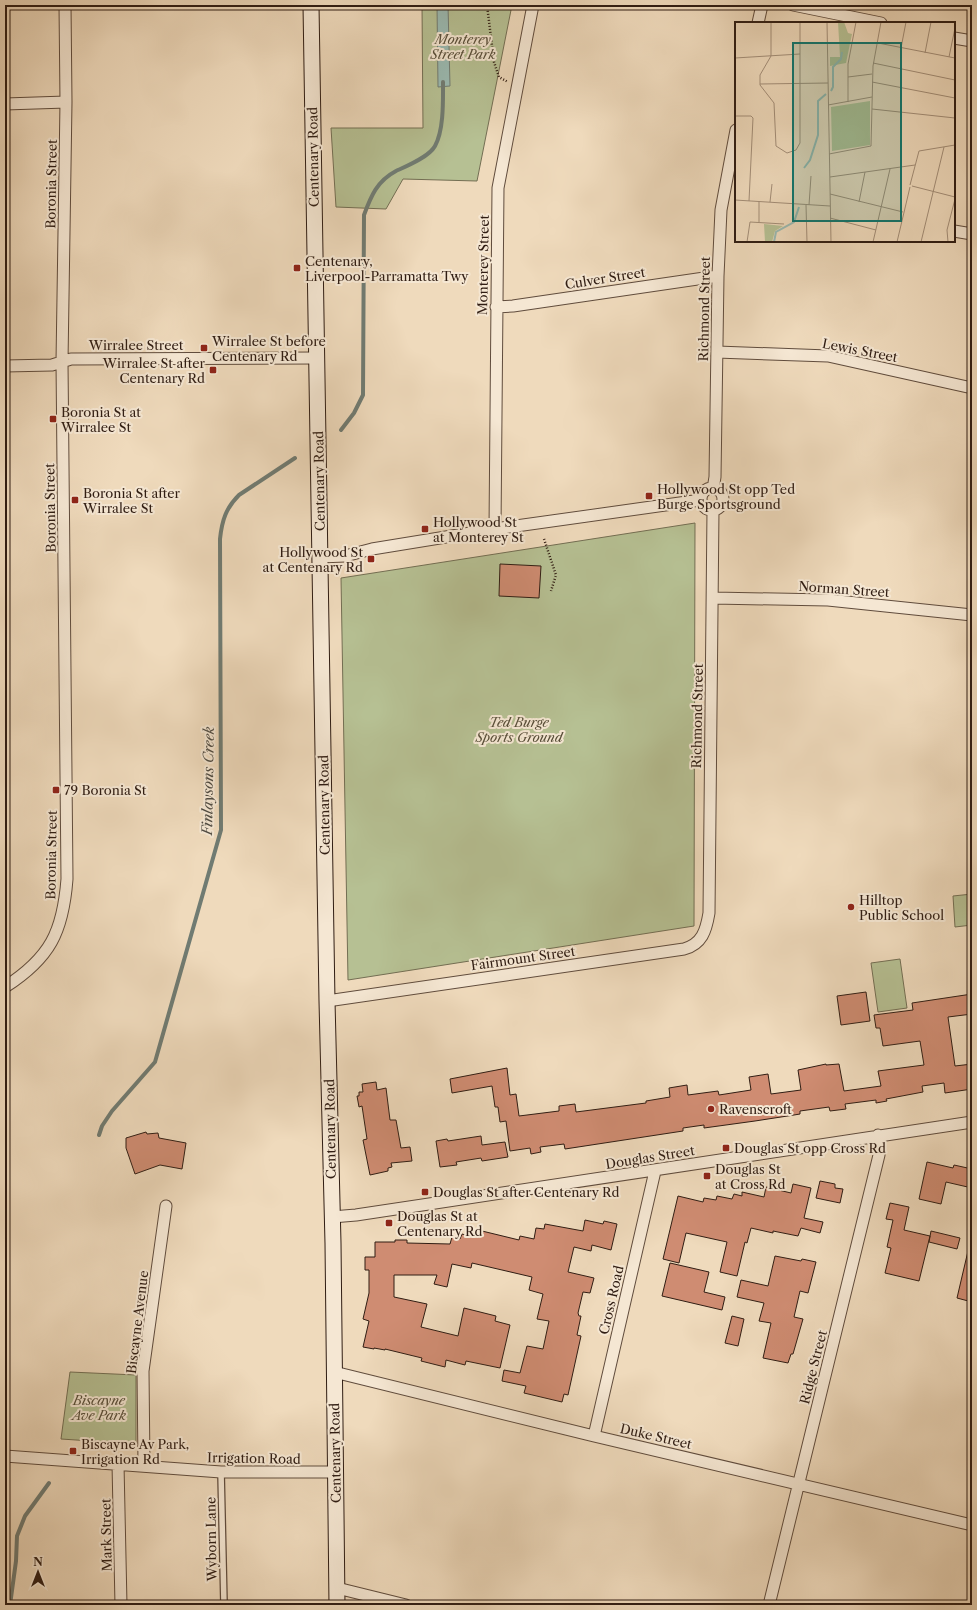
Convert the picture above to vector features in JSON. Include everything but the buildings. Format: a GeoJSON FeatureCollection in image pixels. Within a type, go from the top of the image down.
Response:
{"type":"FeatureCollection","features":[{"type":"Feature","properties":{"kind":"main road","name":"Centenary Road"},"geometry":{"type":"LineString","coordinates":[[311,5],[327,1001],[332,1217],[337,1605]]}},
{"type":"Feature","properties":{"kind":"street","name":"Boronia Street"},"geometry":{"type":"LineString","coordinates":[[5,987],[27,972],[44,954],[51,944],[60,924],[66,901],[62,362],[66,102],[65,5]]}},
{"type":"Feature","properties":{"kind":"street","name":"Monterey Street"},"geometry":{"type":"LineString","coordinates":[[495,529],[498,188],[533,5]]}},
{"type":"Feature","properties":{"kind":"street"},"geometry":{"type":"LineString","coordinates":[[758,22],[762,5]]}},
{"type":"Feature","properties":{"kind":"street"},"geometry":{"type":"LineString","coordinates":[[793,5],[876,22]]}},
{"type":"Feature","properties":{"kind":"street"},"geometry":{"type":"LineString","coordinates":[[955,38],[972,42]]}},
{"type":"Feature","properties":{"kind":"street"},"geometry":{"type":"LineString","coordinates":[[5,104],[66,102]]}},
{"type":"Feature","properties":{"kind":"street","name":"Richmond Street"},"geometry":{"type":"LineString","coordinates":[[714,489],[718,276],[721,210],[731,182],[735,140]]}},
{"type":"Feature","properties":{"kind":"street"},"geometry":{"type":"LineString","coordinates":[[955,231],[972,234]]}},
{"type":"Feature","properties":{"kind":"street","name":"Culver Street"},"geometry":{"type":"LineString","coordinates":[[496,307],[513,306],[718,276]]}},
{"type":"Feature","properties":{"kind":"street","name":"Lewis Street"},"geometry":{"type":"LineString","coordinates":[[717,352],[828,356],[972,388]]}},
{"type":"Feature","properties":{"kind":"street","name":"Wirralee Street"},"geometry":{"type":"LineString","coordinates":[[5,366],[52,364],[71,359],[317,358]]}},
{"type":"Feature","properties":{"kind":"street"},"geometry":{"type":"LineString","coordinates":[[714,489],[721,494],[721,506],[713,510],[704,508],[701,499],[705,491],[714,489]]}},
{"type":"Feature","properties":{"kind":"street"},"geometry":{"type":"LineString","coordinates":[[320,557],[345,556],[372,549],[495,529],[701,499]]}},
{"type":"Feature","properties":{"kind":"street","name":"Richmond Street"},"geometry":{"type":"LineString","coordinates":[[708,922],[713,510]]}},
{"type":"Feature","properties":{"kind":"street","name":"Norman Street"},"geometry":{"type":"LineString","coordinates":[[713,598],[828,600],[972,615]]}},
{"type":"Feature","properties":{"kind":"street","name":"Fairmount Street"},"geometry":{"type":"LineString","coordinates":[[327,1001],[684,949],[697,944],[704,936],[708,922]]}},
{"type":"Feature","properties":{"kind":"street","name":"Douglas Street"},"geometry":{"type":"LineString","coordinates":[[332,1217],[364,1214],[654,1171],[878,1135],[972,1122]]}},
{"type":"Feature","properties":{"kind":"street","name":"Ridge Street"},"geometry":{"type":"LineString","coordinates":[[769,1605],[879,1155],[878,1135]]}},
{"type":"Feature","properties":{"kind":"street","name":"Cross Road"},"geometry":{"type":"LineString","coordinates":[[594,1436],[654,1171]]}},
{"type":"Feature","properties":{"kind":"street","name":"Biscayne Avenue"},"geometry":{"type":"LineString","coordinates":[[144,1466],[144,1371],[166,1206]]}},
{"type":"Feature","properties":{"kind":"street","name":"Duke Street"},"geometry":{"type":"LineString","coordinates":[[334,1372],[594,1436],[972,1525]]}},
{"type":"Feature","properties":{"kind":"street","name":"Irrigation Road"},"geometry":{"type":"LineString","coordinates":[[5,1456],[221,1472],[335,1472]]}},
{"type":"Feature","properties":{"kind":"street","name":"Mark Street"},"geometry":{"type":"LineString","coordinates":[[118,1464],[121,1605]]}},
{"type":"Feature","properties":{"kind":"street"},"geometry":{"type":"LineString","coordinates":[[337,1588],[406,1605]]}},
{"type":"Feature","properties":{"kind":"lane","name":"Wyborn Lane"},"geometry":{"type":"LineString","coordinates":[[221,1472],[224,1605]]}},
{"type":"Feature","properties":{"kind":"path"},"geometry":{"type":"LineString","coordinates":[[487,5],[494,62],[499,76],[517,87]]}},
{"type":"Feature","properties":{"kind":"path"},"geometry":{"type":"LineString","coordinates":[[544,539],[556,575],[551,591]]}},
{"type":"Feature","properties":{"kind":"green space","name":"Monterey Street Park"},"geometry":{"type":"Polygon","coordinates":[[[422,5],[512,5],[477,181],[403,179],[386,209],[336,207],[331,128],[423,128],[422,5]]]}},
{"type":"Feature","properties":{"kind":"green space","name":"Ted Burge Sports Ground"},"geometry":{"type":"Polygon","coordinates":[[[695,523],[694,926],[348,980],[341,578],[695,523]]]}},
{"type":"Feature","properties":{"kind":"green space"},"geometry":{"type":"Polygon","coordinates":[[[972,894],[972,925],[955,927],[953,896],[972,894]]]}},
{"type":"Feature","properties":{"kind":"green space"},"geometry":{"type":"Polygon","coordinates":[[[900,959],[907,1008],[878,1012],[871,963],[900,959]]]}},
{"type":"Feature","properties":{"kind":"green space","name":"Biscayne Ave Park"},"geometry":{"type":"Polygon","coordinates":[[[70,1372],[136,1375],[136,1444],[61,1439],[70,1372]]]}},
{"type":"Feature","properties":{"kind":"water"},"geometry":{"type":"Polygon","coordinates":[[[437,5],[448,5],[450,86],[438,87],[437,5]]]}},
{"type":"Feature","properties":{"kind":"waterway","name":"Finlaysons Creek"},"geometry":{"type":"LineString","coordinates":[[341,430],[354,413],[363,395],[364,215],[372,195],[384,179],[428,154],[435,146],[440,132],[443,106],[443,82]]}},
{"type":"Feature","properties":{"kind":"waterway","name":"Finlaysons Creek"},"geometry":{"type":"LineString","coordinates":[[99,1135],[102,1126],[112,1111],[155,1062],[221,830],[220,539],[223,520],[231,505],[239,495],[295,458]]}},
{"type":"Feature","properties":{"kind":"waterway"},"geometry":{"type":"LineString","coordinates":[[10,1605],[16,1561],[17,1536],[25,1516],[49,1483]]}},
{"type":"Feature","properties":{"kind":"place","name":"Centenary, Liverpool-Parramatta Twy"},"geometry":{"type":"Point","coordinates":[297,268]}},
{"type":"Feature","properties":{"kind":"place","name":"Wirralee St before Centenary Rd"},"geometry":{"type":"Point","coordinates":[204,348]}},
{"type":"Feature","properties":{"kind":"place","name":"Wirralee St after Centenary Rd"},"geometry":{"type":"Point","coordinates":[213,370]}},
{"type":"Feature","properties":{"kind":"place","name":"Boronia St at Wirralee St"},"geometry":{"type":"Point","coordinates":[53,419]}},
{"type":"Feature","properties":{"kind":"place","name":"Hollywood St opp Ted Burge Sportsground"},"geometry":{"type":"Point","coordinates":[649,496]}},
{"type":"Feature","properties":{"kind":"place","name":"Boronia St after Wirralee St"},"geometry":{"type":"Point","coordinates":[75,500]}},
{"type":"Feature","properties":{"kind":"place","name":"Hollywood St at Monterey St"},"geometry":{"type":"Point","coordinates":[425,529]}},
{"type":"Feature","properties":{"kind":"place","name":"Hollywood St at Centenary Rd"},"geometry":{"type":"Point","coordinates":[371,559]}},
{"type":"Feature","properties":{"kind":"place","name":"79 Boronia St"},"geometry":{"type":"Point","coordinates":[56,790]}},
{"type":"Feature","properties":{"kind":"place","name":"Hilltop Public School"},"geometry":{"type":"Point","coordinates":[851,907]}},
{"type":"Feature","properties":{"kind":"place","name":"Ravenscroft"},"geometry":{"type":"Point","coordinates":[711,1109]}},
{"type":"Feature","properties":{"kind":"place","name":"Douglas St opp Cross Rd"},"geometry":{"type":"Point","coordinates":[726,1148]}},
{"type":"Feature","properties":{"kind":"place","name":"Douglas St at Cross Rd"},"geometry":{"type":"Point","coordinates":[707,1176]}},
{"type":"Feature","properties":{"kind":"place","name":"Douglas St after Centenary Rd"},"geometry":{"type":"Point","coordinates":[425,1192]}},
{"type":"Feature","properties":{"kind":"place","name":"Douglas St at Centenary Rd"},"geometry":{"type":"Point","coordinates":[389,1223]}},
{"type":"Feature","properties":{"kind":"place","name":"Biscayne Av Park, Irrigation Rd"},"geometry":{"type":"Point","coordinates":[73,1451]}}]}
